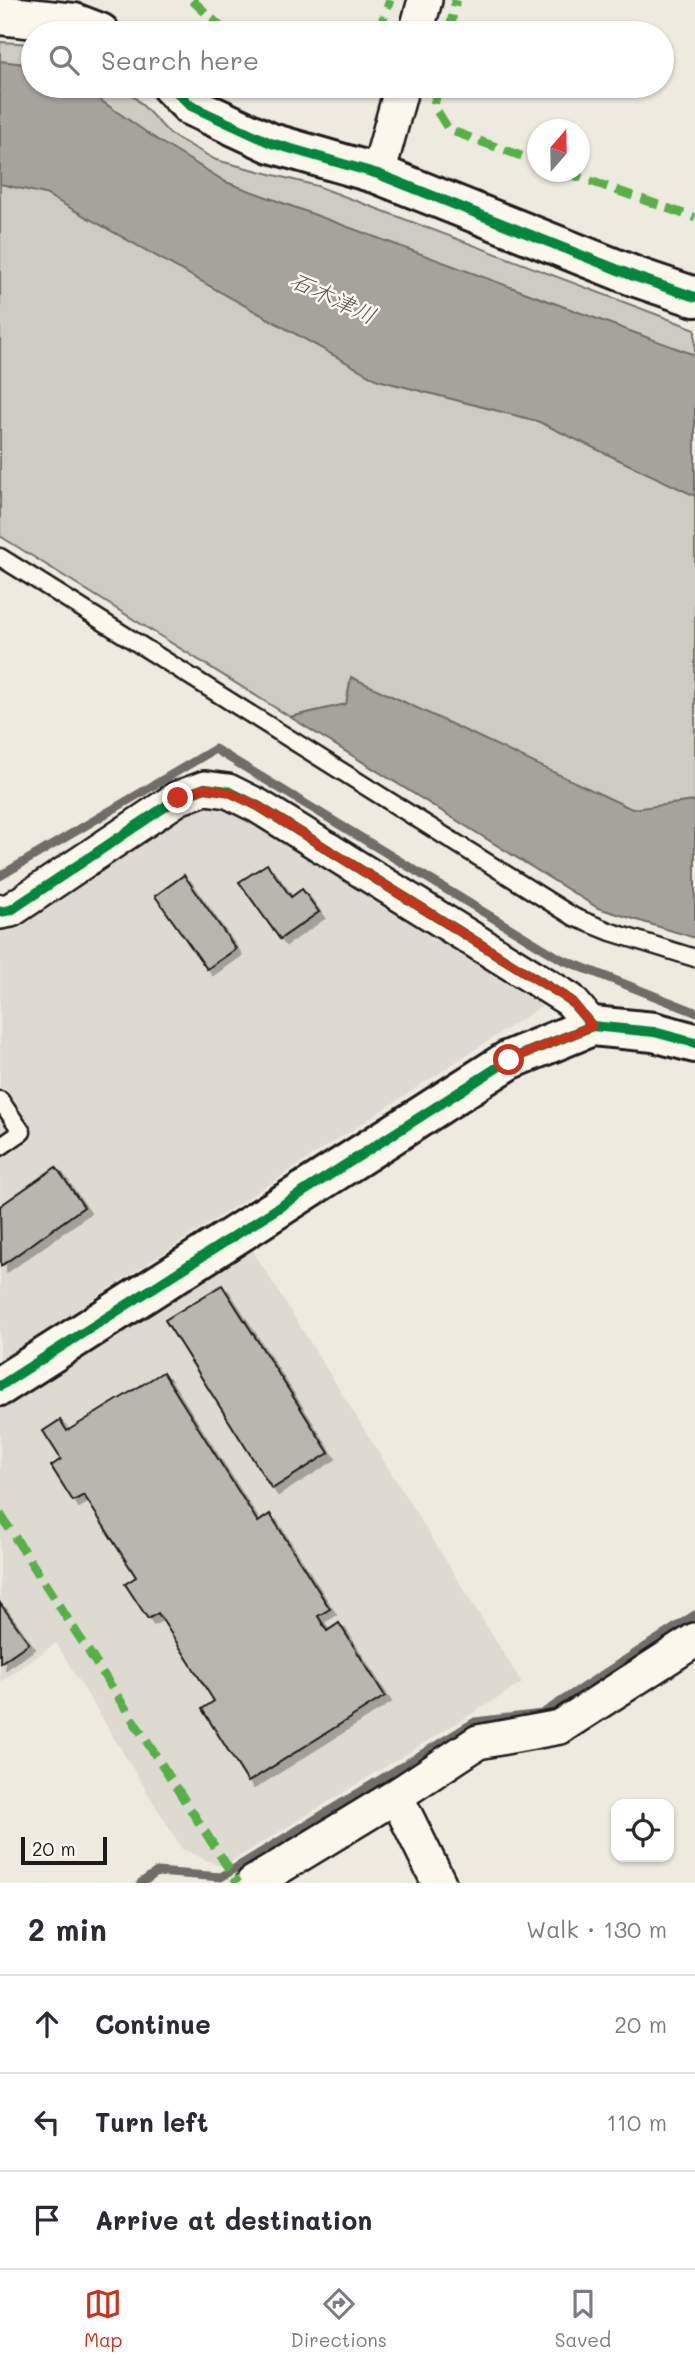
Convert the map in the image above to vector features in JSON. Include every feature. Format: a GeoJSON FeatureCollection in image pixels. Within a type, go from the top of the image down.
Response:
{"type":"FeatureCollection","features":[{"type":"Feature","properties":{"kind":"street"},"geometry":{"type":"LineString","coordinates":[[419,21],[425,0]]}},
{"type":"Feature","properties":{"kind":"street"},"geometry":{"type":"LineString","coordinates":[[0,15],[56,21]]}},
{"type":"Feature","properties":{"kind":"street"},"geometry":{"type":"LineString","coordinates":[[183,98],[191,106],[271,143],[378,174],[636,277],[695,297]]}},
{"type":"Feature","properties":{"kind":"street"},"geometry":{"type":"LineString","coordinates":[[378,174],[399,98]]}},
{"type":"Feature","properties":{"kind":"street"},"geometry":{"type":"LineString","coordinates":[[0,912],[11,910],[178,798],[205,788],[228,792],[258,806],[570,1000],[592,1026]]}},
{"type":"Feature","properties":{"kind":"street"},"geometry":{"type":"LineString","coordinates":[[0,1386],[509,1060],[592,1026],[654,1032],[695,1042]]}},
{"type":"Feature","properties":{"kind":"street"},"geometry":{"type":"LineString","coordinates":[[253,1883],[396,1796],[478,1742],[560,1727],[695,1640]]}},
{"type":"Feature","properties":{"kind":"street"},"geometry":{"type":"LineString","coordinates":[[396,1796],[439,1883]]}},
{"type":"Feature","properties":{"kind":"lane"},"geometry":{"type":"LineString","coordinates":[[0,557],[574,917],[611,932],[695,958]]}},
{"type":"Feature","properties":{"kind":"lane"},"geometry":{"type":"LineString","coordinates":[[0,1100],[22,1132],[0,1147]]}},
{"type":"Feature","properties":{"kind":"shaded area"},"geometry":{"type":"Polygon","coordinates":[[[0,42],[21,43],[21,93],[0,83],[0,42]]]}},
{"type":"Feature","properties":{"kind":"shaded area"},"geometry":{"type":"Polygon","coordinates":[[[33,98],[136,98],[170,134],[216,160],[317,186],[695,329],[695,397],[496,311],[33,98]]]}},
{"type":"Feature","properties":{"kind":"shaded area"},"geometry":{"type":"Polygon","coordinates":[[[0,133],[695,442],[695,898],[347,704],[290,717],[0,536],[0,133]]]}},
{"type":"Feature","properties":{"kind":"shaded area"},"geometry":{"type":"Polygon","coordinates":[[[196,799],[230,803],[548,1002],[0,1360],[0,926],[196,799]]]}},
{"type":"Feature","properties":{"kind":"shaded area"},"geometry":{"type":"Polygon","coordinates":[[[250,1246],[522,1683],[222,1867],[182,1849],[56,1643],[0,1682],[0,1408],[250,1246]]]}},
{"type":"Feature","properties":{"kind":"water","name":"石木津川"},"geometry":{"type":"Polygon","coordinates":[[[0,61],[21,64],[21,98],[97,98],[159,141],[226,182],[695,355],[695,496],[537,421],[378,380],[45,194],[0,184],[0,61]]]}},
{"type":"Feature","properties":{"kind":"water"},"geometry":{"type":"Polygon","coordinates":[[[351,677],[632,809],[695,801],[695,938],[598,908],[290,717],[346,704],[351,677]]]}},
{"type":"Feature","properties":{"kind":"building"},"geometry":{"type":"Polygon","coordinates":[[[267,864],[291,897],[302,889],[319,912],[280,939],[239,882],[267,864]]]}},
{"type":"Feature","properties":{"kind":"building"},"geometry":{"type":"Polygon","coordinates":[[[184,875],[236,949],[207,969],[155,896],[184,875]]]}},
{"type":"Feature","properties":{"kind":"building"},"geometry":{"type":"Polygon","coordinates":[[[56,1167],[84,1207],[1,1266],[0,1206],[56,1167]]]}},
{"type":"Feature","properties":{"kind":"building"},"geometry":{"type":"Polygon","coordinates":[[[222,1285],[329,1453],[272,1489],[165,1320],[222,1285]]]}},
{"type":"Feature","properties":{"kind":"building"},"geometry":{"type":"Polygon","coordinates":[[[163,1372],[258,1522],[270,1514],[330,1609],[318,1616],[327,1631],[339,1623],[385,1696],[248,1782],[202,1709],[214,1701],[158,1613],[148,1619],[125,1584],[136,1577],[84,1495],[73,1501],[51,1466],[61,1459],[43,1431],[60,1420],[67,1431],[163,1372]]]}},
{"type":"Feature","properties":{"kind":"building"},"geometry":{"type":"Polygon","coordinates":[[[0,1603],[29,1643],[0,1663],[0,1603]]]}},
{"type":"Feature","properties":{"kind":"waterway"},"geometry":{"type":"LineString","coordinates":[[0,876],[215,749],[561,959],[695,1012]]}},
{"type":"Feature","properties":{"kind":"waterway"},"geometry":{"type":"LineString","coordinates":[[141,1883],[157,1872],[221,1877],[475,1722],[542,1714],[695,1615]]}},
{"type":"Feature","properties":{"kind":"marked path"},"geometry":{"type":"LineString","coordinates":[[192,0],[214,21]]}},
{"type":"Feature","properties":{"kind":"marked path"},"geometry":{"type":"LineString","coordinates":[[382,21],[390,0]]}},
{"type":"Feature","properties":{"kind":"marked path"},"geometry":{"type":"LineString","coordinates":[[452,21],[456,0]]}},
{"type":"Feature","properties":{"kind":"marked path"},"geometry":{"type":"LineString","coordinates":[[436,98],[434,106],[449,130],[527,158]]}},
{"type":"Feature","properties":{"kind":"marked path"},"geometry":{"type":"LineString","coordinates":[[590,181],[695,218]]}},
{"type":"Feature","properties":{"kind":"marked path"},"geometry":{"type":"LineString","coordinates":[[0,1514],[238,1883]]}},
{"type":"Feature","properties":{"kind":"cycle path"},"geometry":{"type":"LineString","coordinates":[[183,98],[191,106],[271,143],[378,174],[636,277],[695,297]]}},
{"type":"Feature","properties":{"kind":"cycle path"},"geometry":{"type":"LineString","coordinates":[[0,912],[11,910],[178,798],[205,788],[228,791],[258,806],[570,1000],[592,1026]]}},
{"type":"Feature","properties":{"kind":"cycle path"},"geometry":{"type":"LineString","coordinates":[[0,1386],[509,1060],[592,1026],[654,1032],[695,1043]]}},
{"type":"Feature","properties":{"kind":"route"},"geometry":{"type":"LineString","coordinates":[[178,798],[205,788],[228,792],[258,806],[570,1000],[592,1026],[509,1060]]}}]}
